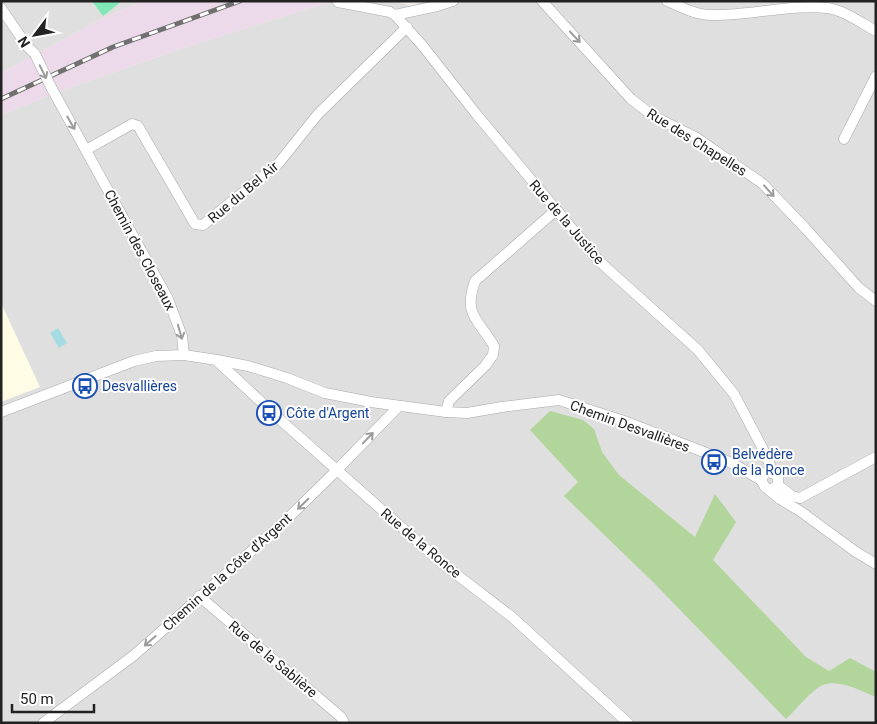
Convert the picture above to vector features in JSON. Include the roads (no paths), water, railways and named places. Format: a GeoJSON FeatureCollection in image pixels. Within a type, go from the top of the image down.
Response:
{"type":"FeatureCollection","features":[{"type":"Feature","properties":{"kind":"street","name":"Rue de la Justice"},"geometry":{"type":"LineString","coordinates":[[379,1],[407,27],[600,262],[698,350],[734,394],[773,472]]}},
{"type":"Feature","properties":{"kind":"street"},"geometry":{"type":"LineString","coordinates":[[338,2],[392,13],[437,6],[453,1]]}},
{"type":"Feature","properties":{"kind":"street","name":"Rue des Chapelles"},"geometry":{"type":"LineString","coordinates":[[542,1],[631,99],[653,116],[697,138],[764,184],[859,288],[876,302]]}},
{"type":"Feature","properties":{"kind":"street"},"geometry":{"type":"LineString","coordinates":[[667,1],[689,10],[710,15],[828,8],[876,30]]}},
{"type":"Feature","properties":{"kind":"street","name":"Chemin des Closeaux"},"geometry":{"type":"LineString","coordinates":[[1,8],[27,46],[35,54],[52,89],[168,298],[182,336],[184,355]]}},
{"type":"Feature","properties":{"kind":"street","name":"Rue du Bel Air"},"geometry":{"type":"LineString","coordinates":[[86,150],[132,124],[138,126],[195,224],[203,225],[278,164],[318,114],[407,27]]}},
{"type":"Feature","properties":{"kind":"street"},"geometry":{"type":"LineString","coordinates":[[844,139],[876,76]]}},
{"type":"Feature","properties":{"kind":"street"},"geometry":{"type":"LineString","coordinates":[[446,412],[449,400],[493,355],[494,346],[476,321],[471,310],[469,298],[475,281],[556,210]]}},
{"type":"Feature","properties":{"kind":"street","name":"Chemin Desvallières"},"geometry":{"type":"LineString","coordinates":[[1,412],[134,361],[156,356],[184,355],[248,366],[287,378],[325,393],[371,402],[446,412],[467,413],[502,406],[558,400],[624,421],[732,464],[761,480]]}},
{"type":"Feature","properties":{"kind":"street","name":"Rue de la Ronce"},"geometry":{"type":"LineString","coordinates":[[217,360],[285,424],[443,564],[512,617],[628,723]]}},
{"type":"Feature","properties":{"kind":"street","name":"Chemin de la Côte d'Argent"},"geometry":{"type":"LineString","coordinates":[[43,723],[133,656],[284,521],[338,470],[399,406]]}},
{"type":"Feature","properties":{"kind":"street"},"geometry":{"type":"LineString","coordinates":[[773,487],[779,480],[777,475],[773,472],[765,473],[761,480],[765,487],[773,487],[800,498],[876,457]]}},
{"type":"Feature","properties":{"kind":"street"},"geometry":{"type":"LineString","coordinates":[[773,487],[780,499],[876,564]]}},
{"type":"Feature","properties":{"kind":"street"},"geometry":{"type":"LineString","coordinates":[[800,498],[800,511]]}},
{"type":"Feature","properties":{"kind":"street","name":"Rue de la Sablière"},"geometry":{"type":"LineString","coordinates":[[199,596],[341,717],[344,723]]}},
{"type":"Feature","properties":{"kind":"water"},"geometry":{"type":"Polygon","coordinates":[[[58,328],[67,343],[59,348],[50,333],[58,328]]]}},
{"type":"Feature","properties":{"kind":"railway"},"geometry":{"type":"LineString","coordinates":[[1,99],[113,47],[240,1]]}},
{"type":"Feature","properties":{"kind":"place","name":"Desvallières"},"geometry":{"type":"Point","coordinates":[85,386]}},
{"type":"Feature","properties":{"kind":"place","name":"Côte d'Argent"},"geometry":{"type":"Point","coordinates":[269,413]}},
{"type":"Feature","properties":{"kind":"place","name":"Belvédère de la Ronce"},"geometry":{"type":"Point","coordinates":[714,462]}}]}
